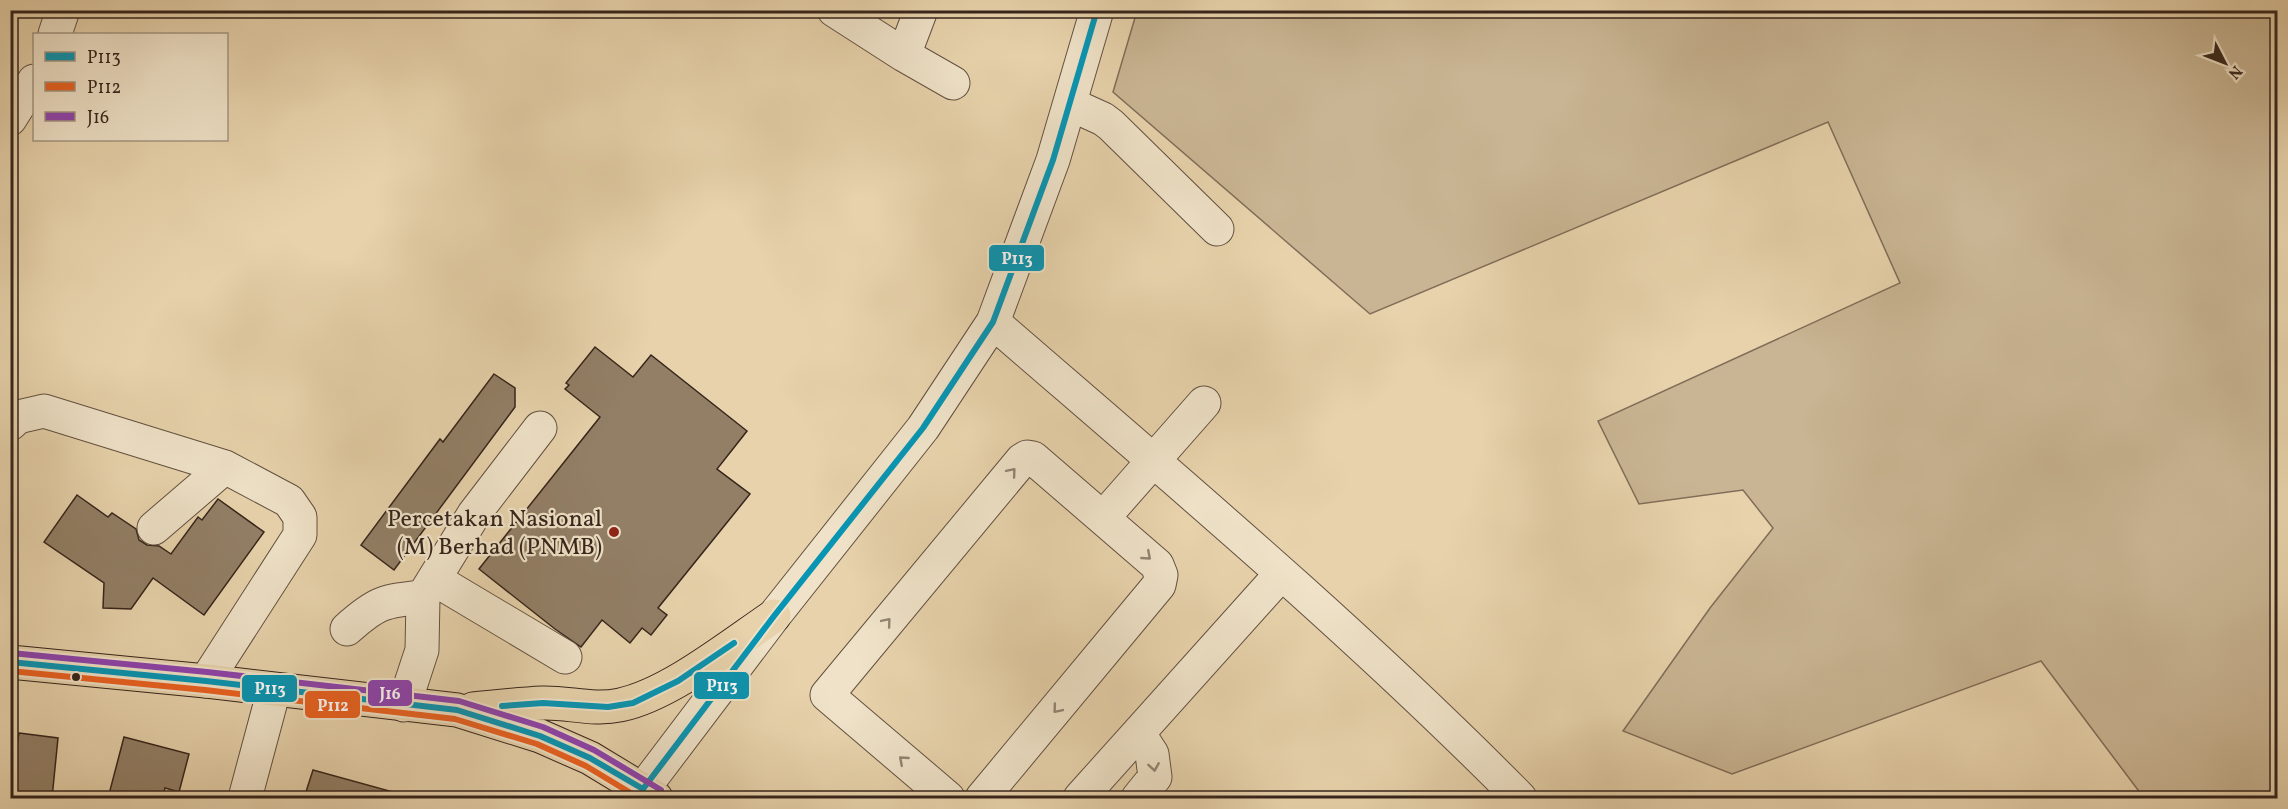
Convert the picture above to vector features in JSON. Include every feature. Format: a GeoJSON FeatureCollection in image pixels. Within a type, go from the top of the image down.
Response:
{"type":"FeatureCollection","features":[{"type":"Feature","properties":{"kind":"main road"},"geometry":{"type":"LineString","coordinates":[[10,662],[206,681],[457,710],[543,703],[618,706],[642,700],[673,683],[774,616]]}},
{"type":"Feature","properties":{"kind":"main road"},"geometry":{"type":"LineString","coordinates":[[457,710],[540,735],[590,758],[649,794]]}},
{"type":"Feature","properties":{"kind":"street"},"geometry":{"type":"LineString","coordinates":[[55,33],[63,10]]}},
{"type":"Feature","properties":{"kind":"street"},"geometry":{"type":"LineString","coordinates":[[834,10],[904,55],[953,82]]}},
{"type":"Feature","properties":{"kind":"street"},"geometry":{"type":"LineString","coordinates":[[904,55],[921,10]]}},
{"type":"Feature","properties":{"kind":"street"},"geometry":{"type":"LineString","coordinates":[[649,794],[774,616],[923,428],[993,322],[1053,160],[1097,10]]}},
{"type":"Feature","properties":{"kind":"street"},"geometry":{"type":"LineString","coordinates":[[10,119],[33,83]]}},
{"type":"Feature","properties":{"kind":"street"},"geometry":{"type":"LineString","coordinates":[[1070,104],[1111,125],[1217,229]]}},
{"type":"Feature","properties":{"kind":"street"},"geometry":{"type":"LineString","coordinates":[[993,322],[1281,574],[1473,751],[1520,798]]}},
{"type":"Feature","properties":{"kind":"street"},"geometry":{"type":"LineString","coordinates":[[1102,518],[1204,403]]}},
{"type":"Feature","properties":{"kind":"street"},"geometry":{"type":"LineString","coordinates":[[10,424],[18,417],[44,411],[225,467],[290,501],[300,517],[300,535],[206,681]]}},
{"type":"Feature","properties":{"kind":"street"},"geometry":{"type":"LineString","coordinates":[[404,705],[422,650],[429,588],[474,514],[540,428]]}},
{"type":"Feature","properties":{"kind":"street"},"geometry":{"type":"LineString","coordinates":[[948,798],[827,695],[1022,460],[1027,457],[1033,458],[1157,565],[1161,574],[1159,585],[982,798]]}},
{"type":"Feature","properties":{"kind":"street"},"geometry":{"type":"LineString","coordinates":[[154,528],[225,467]]}},
{"type":"Feature","properties":{"kind":"street"},"geometry":{"type":"LineString","coordinates":[[1093,795],[1139,734],[1281,574]]}},
{"type":"Feature","properties":{"kind":"street"},"geometry":{"type":"LineString","coordinates":[[347,629],[367,611],[386,601],[429,588],[566,657]]}},
{"type":"Feature","properties":{"kind":"street"},"geometry":{"type":"LineString","coordinates":[[245,798],[274,690]]}},
{"type":"Feature","properties":{"kind":"street"},"geometry":{"type":"LineString","coordinates":[[1138,798],[1155,777],[1152,754],[1139,734]]}},
{"type":"Feature","properties":{"kind":"shaded area"},"geometry":{"type":"Polygon","coordinates":[[[1137,11],[2277,11],[2277,798],[2144,798],[2041,661],[1732,774],[1623,731],[1710,608],[1773,528],[1743,490],[1639,504],[1598,421],[1900,283],[1828,122],[1370,314],[1113,92],[1137,11]]]}},
{"type":"Feature","properties":{"kind":"building","name":"Percetakan Nasional (M) Berhad (PNMB)"},"geometry":{"type":"Polygon","coordinates":[[[595,347],[633,377],[651,355],[747,431],[717,469],[750,494],[658,608],[667,615],[651,635],[642,628],[630,643],[602,620],[581,647],[479,569],[600,417],[565,389],[569,385],[566,383],[595,347]]]}},
{"type":"Feature","properties":{"kind":"building","name":"Percetakan Nasional (M) Berhad (PNMB)"},"geometry":{"type":"Polygon","coordinates":[[[494,374],[515,388],[515,407],[394,570],[361,545],[440,439],[443,442],[494,374]]]}},
{"type":"Feature","properties":{"kind":"building"},"geometry":{"type":"Polygon","coordinates":[[[77,495],[108,517],[112,513],[136,529],[139,540],[147,545],[159,546],[171,554],[198,517],[202,520],[218,499],[264,532],[204,615],[153,578],[131,609],[103,608],[104,583],[44,542],[77,495]]]}},
{"type":"Feature","properties":{"kind":"building"},"geometry":{"type":"Polygon","coordinates":[[[19,733],[58,738],[52,798],[10,794],[10,771],[13,770],[19,733]]]}},
{"type":"Feature","properties":{"kind":"building"},"geometry":{"type":"Polygon","coordinates":[[[124,737],[189,754],[179,792],[165,788],[162,798],[108,798],[124,737]]]}},
{"type":"Feature","properties":{"kind":"building"},"geometry":{"type":"Polygon","coordinates":[[[313,770],[393,792],[392,798],[304,798],[313,770]]]}},
{"type":"Feature","properties":{"kind":"transit line","name":"P113"},"geometry":{"type":"LineString","coordinates":[[10,662],[206,681],[457,710],[540,736],[590,758],[643,789],[774,616],[923,428],[993,322],[1053,160],[1097,10]]}},
{"type":"Feature","properties":{"kind":"transit line","name":"P113"},"geometry":{"type":"LineString","coordinates":[[502,706],[543,703],[608,707],[633,703],[678,681],[734,643]]}},
{"type":"Feature","properties":{"kind":"transit line","name":"J16"},"geometry":{"type":"LineString","coordinates":[[11,653],[207,672],[459,701],[543,727],[594,750],[661,790]]}},
{"type":"Feature","properties":{"kind":"transit line","name":"P112"},"geometry":{"type":"LineString","coordinates":[[10,671],[205,690],[455,719],[537,744],[586,766],[639,798]]}},
{"type":"Feature","properties":{"kind":"place","name":"Percetakan Nasional (M) Berhad (PNMB)"},"geometry":{"type":"Point","coordinates":[614,532]}}]}
